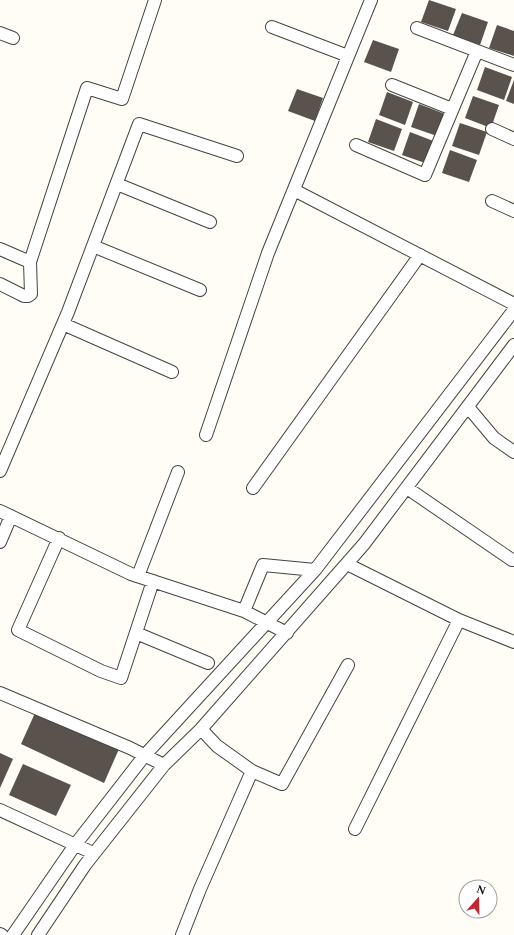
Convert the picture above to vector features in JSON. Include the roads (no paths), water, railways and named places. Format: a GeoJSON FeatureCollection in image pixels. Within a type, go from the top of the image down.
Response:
{"type":"FeatureCollection","features":[{"type":"Feature","properties":{"kind":"street"},"geometry":{"type":"LineString","coordinates":[[0,284],[28,296],[31,294],[30,262],[87,88],[122,99],[155,0]]}},
{"type":"Feature","properties":{"kind":"street"},"geometry":{"type":"LineString","coordinates":[[206,435],[268,253],[371,0]]}},
{"type":"Feature","properties":{"kind":"street"},"geometry":{"type":"LineString","coordinates":[[272,28],[348,56]]}},
{"type":"Feature","properties":{"kind":"street"},"geometry":{"type":"LineString","coordinates":[[417,28],[514,65]]}},
{"type":"Feature","properties":{"kind":"street"},"geometry":{"type":"LineString","coordinates":[[0,33],[13,38]]}},
{"type":"Feature","properties":{"kind":"street"},"geometry":{"type":"LineString","coordinates":[[356,145],[425,175],[477,51]]}},
{"type":"Feature","properties":{"kind":"street"},"geometry":{"type":"LineString","coordinates":[[392,85],[452,109]]}},
{"type":"Feature","properties":{"kind":"street"},"geometry":{"type":"LineString","coordinates":[[0,471],[63,324],[139,124],[237,156]]}},
{"type":"Feature","properties":{"kind":"street"},"geometry":{"type":"LineString","coordinates":[[492,129],[514,139]]}},
{"type":"Feature","properties":{"kind":"street"},"geometry":{"type":"LineString","coordinates":[[117,184],[210,222]]}},
{"type":"Feature","properties":{"kind":"street"},"geometry":{"type":"LineString","coordinates":[[294,190],[514,304]]}},
{"type":"Feature","properties":{"kind":"street"},"geometry":{"type":"LineString","coordinates":[[492,201],[514,211]]}},
{"type":"Feature","properties":{"kind":"street"},"geometry":{"type":"LineString","coordinates":[[93,246],[200,290]]}},
{"type":"Feature","properties":{"kind":"street"},"geometry":{"type":"LineString","coordinates":[[0,249],[30,262]]}},
{"type":"Feature","properties":{"kind":"street"},"geometry":{"type":"LineString","coordinates":[[253,488],[420,255]]}},
{"type":"Feature","properties":{"kind":"street"},"geometry":{"type":"LineString","coordinates":[[13,935],[75,845],[145,755],[315,570],[514,310]]}},
{"type":"Feature","properties":{"kind":"street"},"geometry":{"type":"LineString","coordinates":[[63,324],[172,372]]}},
{"type":"Feature","properties":{"kind":"street"},"geometry":{"type":"LineString","coordinates":[[38,935],[93,853],[164,765],[201,729],[347,564],[407,488],[514,346]]}},
{"type":"Feature","properties":{"kind":"street"},"geometry":{"type":"LineString","coordinates":[[468,407],[494,438],[514,452]]}},
{"type":"Feature","properties":{"kind":"street"},"geometry":{"type":"LineString","coordinates":[[138,576],[178,472]]}},
{"type":"Feature","properties":{"kind":"street"},"geometry":{"type":"LineString","coordinates":[[407,488],[512,560]]}},
{"type":"Feature","properties":{"kind":"street"},"geometry":{"type":"LineString","coordinates":[[0,542],[5,514],[138,576],[244,611],[287,633]]}},
{"type":"Feature","properties":{"kind":"street"},"geometry":{"type":"LineString","coordinates":[[59,538],[18,630],[101,671],[121,678],[154,581]]}},
{"type":"Feature","properties":{"kind":"street"},"geometry":{"type":"LineString","coordinates":[[347,564],[458,620],[514,642]]}},
{"type":"Feature","properties":{"kind":"street"},"geometry":{"type":"LineString","coordinates":[[244,611],[263,565],[315,570]]}},
{"type":"Feature","properties":{"kind":"street"},"geometry":{"type":"LineString","coordinates":[[355,829],[458,620]]}},
{"type":"Feature","properties":{"kind":"street"},"geometry":{"type":"LineString","coordinates":[[136,633],[208,663]]}},
{"type":"Feature","properties":{"kind":"street"},"geometry":{"type":"LineString","coordinates":[[201,729],[217,746],[252,771],[282,784],[348,665]]}},
{"type":"Feature","properties":{"kind":"street"},"geometry":{"type":"LineString","coordinates":[[0,693],[145,755],[164,765]]}},
{"type":"Feature","properties":{"kind":"street"},"geometry":{"type":"LineString","coordinates":[[182,935],[200,889],[252,771]]}},
{"type":"Feature","properties":{"kind":"street"},"geometry":{"type":"LineString","coordinates":[[0,810],[93,853]]}}]}
